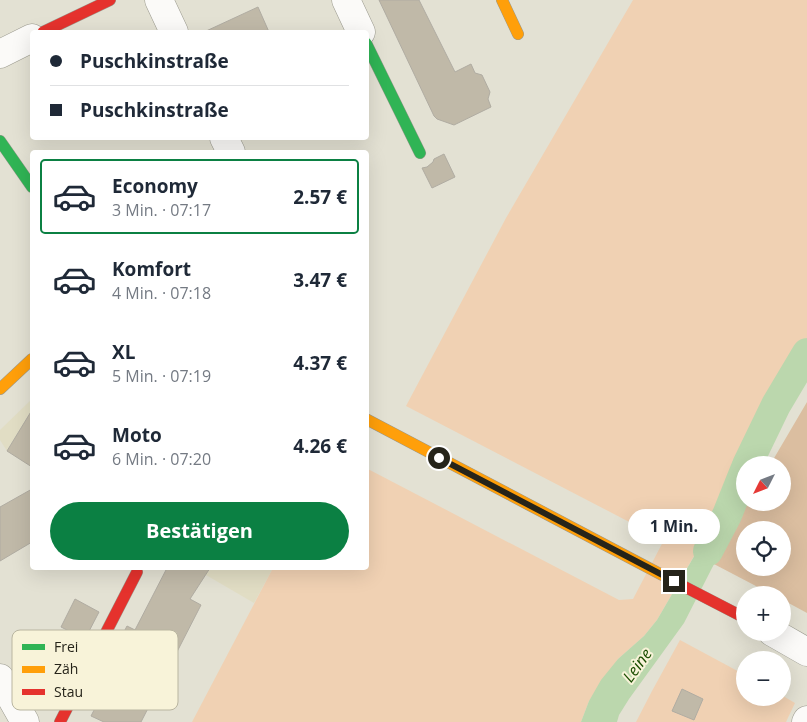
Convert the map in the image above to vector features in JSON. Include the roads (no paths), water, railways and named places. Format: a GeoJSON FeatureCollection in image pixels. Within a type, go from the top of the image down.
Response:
{"type":"FeatureCollection","features":[{"type":"Feature","properties":{"kind":"street"},"geometry":{"type":"LineString","coordinates":[[47,30],[110,0]]}},
{"type":"Feature","properties":{"kind":"street"},"geometry":{"type":"LineString","coordinates":[[159,0],[173,30]]}},
{"type":"Feature","properties":{"kind":"street"},"geometry":{"type":"LineString","coordinates":[[346,0],[360,30]]}},
{"type":"Feature","properties":{"kind":"street"},"geometry":{"type":"LineString","coordinates":[[502,0],[518,34]]}},
{"type":"Feature","properties":{"kind":"street"},"geometry":{"type":"LineString","coordinates":[[0,54],[30,39]]}},
{"type":"Feature","properties":{"kind":"street"},"geometry":{"type":"LineString","coordinates":[[369,48],[420,153]]}},
{"type":"Feature","properties":{"kind":"street"},"geometry":{"type":"LineString","coordinates":[[0,140],[30,184]]}},
{"type":"Feature","properties":{"kind":"street"},"geometry":{"type":"LineString","coordinates":[[0,389],[30,361]]}},
{"type":"Feature","properties":{"kind":"street"},"geometry":{"type":"LineString","coordinates":[[369,422],[736,613]]}},
{"type":"Feature","properties":{"kind":"street"},"geometry":{"type":"LineString","coordinates":[[107,630],[137,572]]}},
{"type":"Feature","properties":{"kind":"street"},"geometry":{"type":"LineString","coordinates":[[788,641],[807,652]]}},
{"type":"Feature","properties":{"kind":"street"},"geometry":{"type":"LineString","coordinates":[[0,678],[12,699]]}},
{"type":"Feature","properties":{"kind":"street"},"geometry":{"type":"LineString","coordinates":[[18,710],[25,722]]}},
{"type":"Feature","properties":{"kind":"street"},"geometry":{"type":"LineString","coordinates":[[60,722],[66,710]]}},
{"type":"Feature","properties":{"kind":"water"},"geometry":{"type":"Polygon","coordinates":[[[718,511],[737,521],[684,623],[629,699],[617,722],[581,722],[589,701],[601,680],[618,659],[644,636],[657,620],[718,511]]]}},
{"type":"Feature","properties":{"kind":"waterway","name":"Leine"},"geometry":{"type":"LineString","coordinates":[[751,456],[776,405],[807,353]]}},
{"type":"Feature","properties":{"kind":"waterway","name":"Leine"},"geometry":{"type":"LineString","coordinates":[[708,551],[727,515],[736,492]]}}]}
